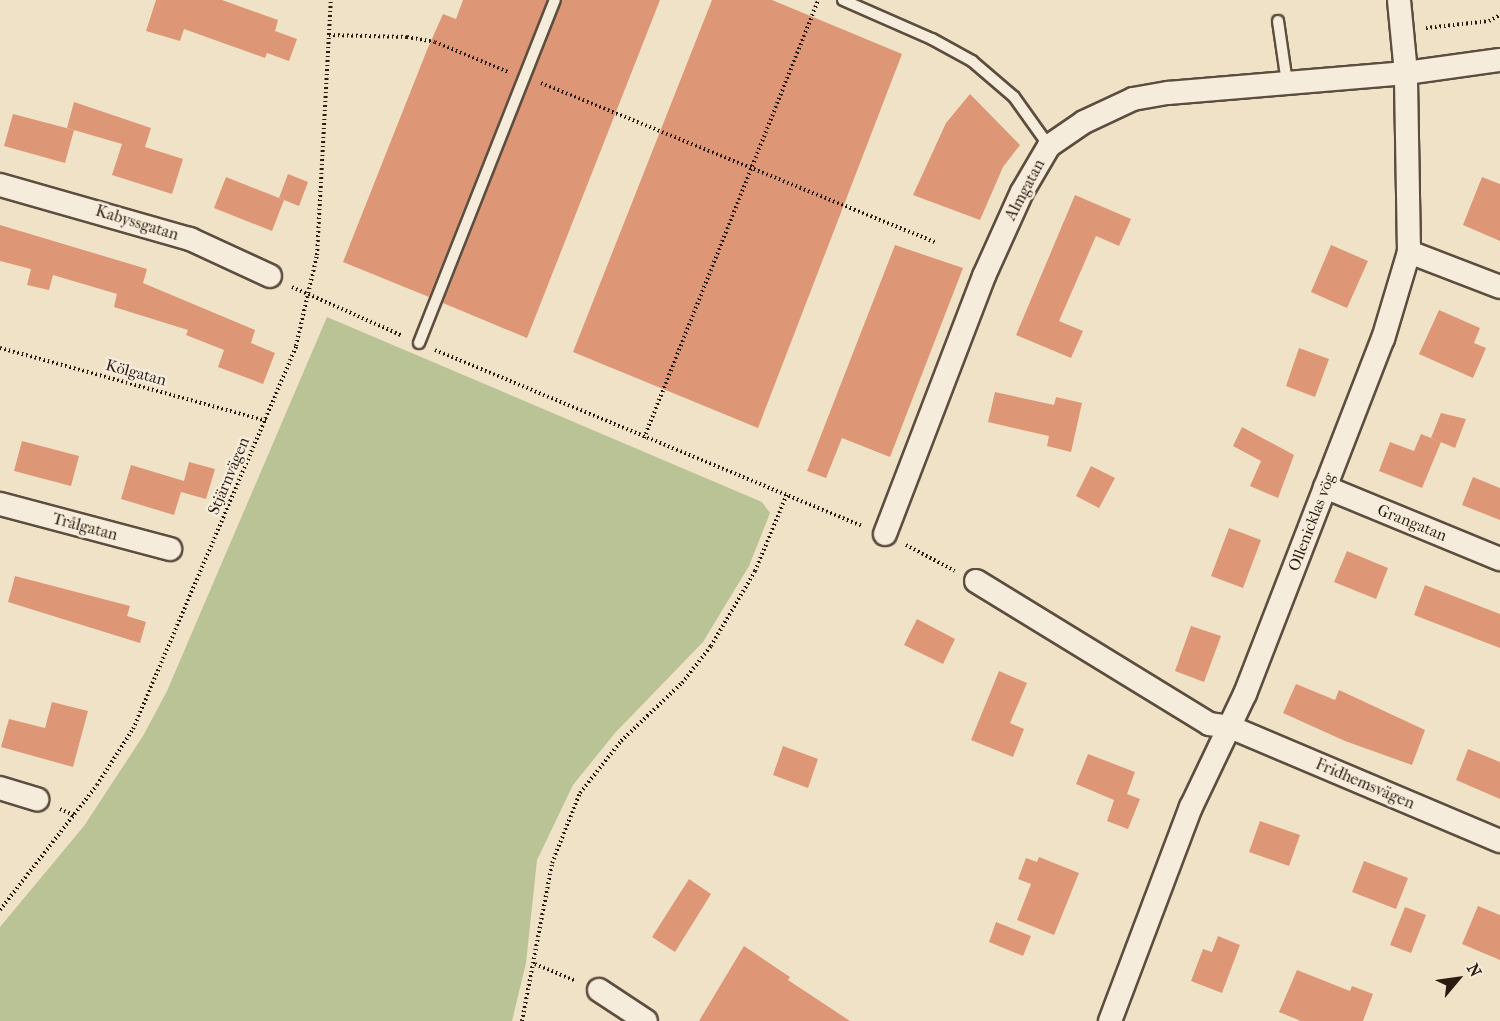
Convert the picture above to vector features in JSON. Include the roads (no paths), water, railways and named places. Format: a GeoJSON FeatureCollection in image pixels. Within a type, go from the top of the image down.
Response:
{"type":"FeatureCollection","features":[{"type":"Feature","properties":{"kind":"street","name":"Ollenicklas vög"},"geometry":{"type":"LineString","coordinates":[[1110,1021],[1191,807],[1230,727],[1383,339],[1409,252],[1406,74],[1399,0]]}},
{"type":"Feature","properties":{"kind":"street","name":"Almgatan"},"geometry":{"type":"LineString","coordinates":[[885,534],[984,276],[1022,192],[1049,146],[1084,122],[1133,99],[1287,82],[1406,74],[1500,60]]}},
{"type":"Feature","properties":{"kind":"street","name":"Kabyssgatan"},"geometry":{"type":"LineString","coordinates":[[0,185],[190,239],[270,276]]}},
{"type":"Feature","properties":{"kind":"street"},"geometry":{"type":"LineString","coordinates":[[1409,252],[1500,287]]}},
{"type":"Feature","properties":{"kind":"street","name":"Grangatan"},"geometry":{"type":"LineString","coordinates":[[1325,487],[1500,559]]}},
{"type":"Feature","properties":{"kind":"street","name":"Trålgatan"},"geometry":{"type":"LineString","coordinates":[[0,504],[170,549]]}},
{"type":"Feature","properties":{"kind":"street","name":"Fridhemsvägen"},"geometry":{"type":"LineString","coordinates":[[976,581],[1209,724],[1230,727],[1500,841]]}},
{"type":"Feature","properties":{"kind":"street"},"geometry":{"type":"LineString","coordinates":[[0,788],[38,799]]}},
{"type":"Feature","properties":{"kind":"street"},"geometry":{"type":"LineString","coordinates":[[599,990],[646,1021]]}},
{"type":"Feature","properties":{"kind":"lane"},"geometry":{"type":"LineString","coordinates":[[419,343],[555,0]]}},
{"type":"Feature","properties":{"kind":"lane"},"geometry":{"type":"LineString","coordinates":[[843,0],[972,61],[1014,97],[1049,146]]}},
{"type":"Feature","properties":{"kind":"lane"},"geometry":{"type":"LineString","coordinates":[[1278,21],[1287,82]]}}]}
